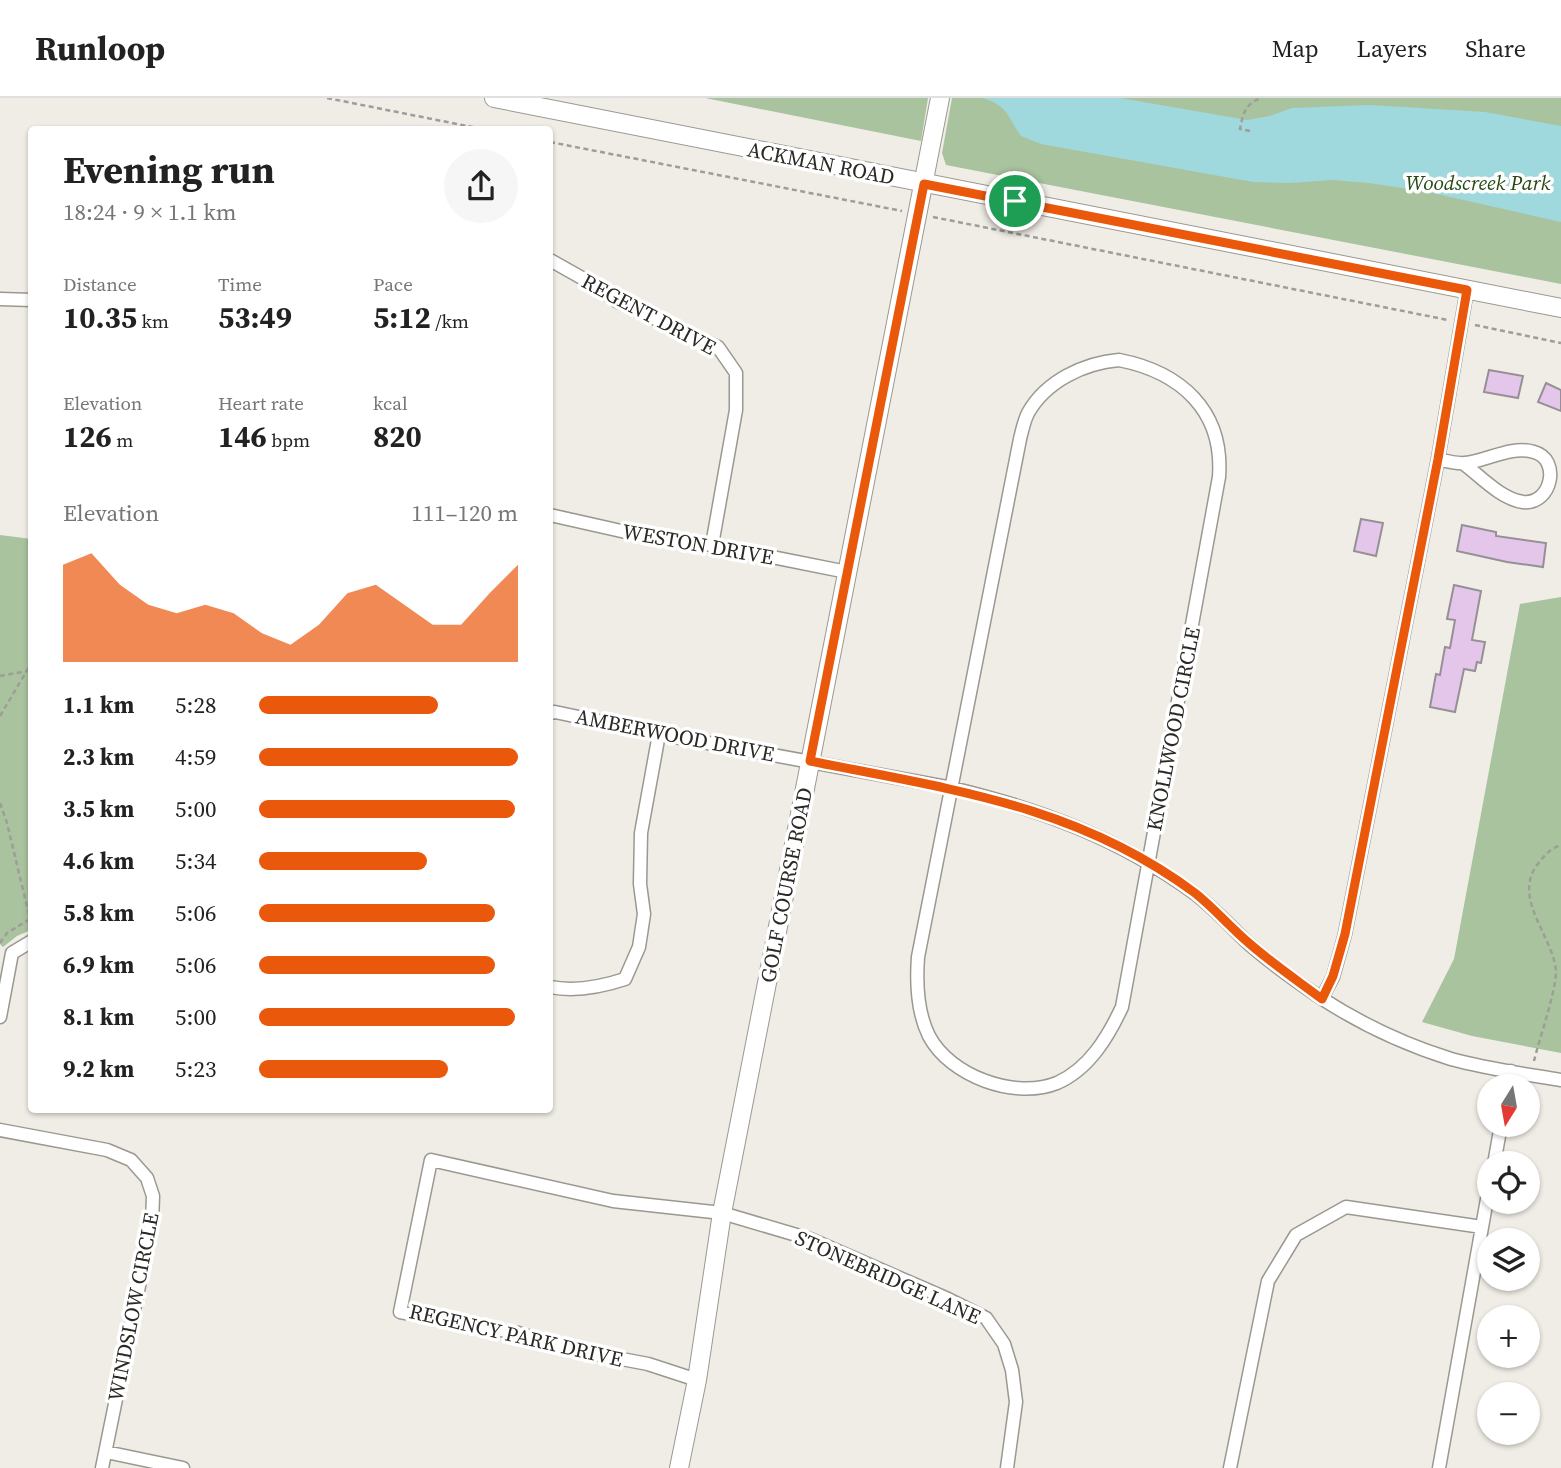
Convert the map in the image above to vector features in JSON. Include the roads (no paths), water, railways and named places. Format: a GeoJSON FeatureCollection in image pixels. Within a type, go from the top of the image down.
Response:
{"type":"FeatureCollection","features":[{"type":"Feature","properties":{"kind":"street","name":"ACKMAN ROAD"},"geometry":{"type":"LineString","coordinates":[[494,98],[1561,308]]}},
{"type":"Feature","properties":{"kind":"street","name":"GOLF COURSE ROAD"},"geometry":{"type":"LineString","coordinates":[[679,1468],[697,1380],[722,1213],[940,98]]}},
{"type":"Feature","properties":{"kind":"street","name":"REGENT DRIVE"},"geometry":{"type":"LineString","coordinates":[[553,262],[618,302],[718,347],[736,373],[736,410],[712,545]]}},
{"type":"Feature","properties":{"kind":"street"},"geometry":{"type":"LineString","coordinates":[[1322,999],[1333,976],[1345,934],[1438,459],[1467,290]]}},
{"type":"Feature","properties":{"kind":"street"},"geometry":{"type":"LineString","coordinates":[[0,299],[28,300]]}},
{"type":"Feature","properties":{"kind":"street","name":"KNOLLWOOD CIRCLE"},"geometry":{"type":"LineString","coordinates":[[1119,360],[1144,365],[1178,383],[1204,409],[1219,443],[1221,460],[1148,864],[1122,1007],[1110,1033],[1079,1069],[1055,1083],[1007,1087],[984,1081],[960,1070],[942,1055],[929,1036],[921,1014],[916,983],[918,957],[1020,439],[1028,413],[1046,392],[1082,367],[1101,361],[1119,360]]}},
{"type":"Feature","properties":{"kind":"street"},"geometry":{"type":"LineString","coordinates":[[1438,459],[1464,464],[1526,450],[1545,457],[1551,470],[1551,479],[1548,489],[1540,498],[1524,502],[1501,492],[1464,464]]}},
{"type":"Feature","properties":{"kind":"street","name":"WESTON DRIVE"},"geometry":{"type":"LineString","coordinates":[[553,516],[847,572]]}},
{"type":"Feature","properties":{"kind":"street","name":"AMBERWOOD DRIVE"},"geometry":{"type":"LineString","coordinates":[[553,712],[952,788],[1061,819],[1104,838],[1195,894],[1250,945],[1322,999],[1407,1043],[1453,1059],[1561,1080]]}},
{"type":"Feature","properties":{"kind":"street"},"geometry":{"type":"LineString","coordinates":[[553,988],[601,987],[625,979],[639,947],[643,914],[640,884],[641,833],[659,734]]}},
{"type":"Feature","properties":{"kind":"street"},"geometry":{"type":"LineString","coordinates":[[0,1017],[12,953],[28,942]]}},
{"type":"Feature","properties":{"kind":"street","name":"WINDSLOW CIRCLE"},"geometry":{"type":"LineString","coordinates":[[0,1130],[107,1150],[131,1160],[147,1178],[153,1196],[152,1222],[102,1468]]}},
{"type":"Feature","properties":{"kind":"street","name":"REGENCY PARK DRIVE"},"geometry":{"type":"LineString","coordinates":[[697,1380],[648,1364],[569,1349],[518,1333],[400,1312],[431,1160],[613,1201],[722,1213]]}},
{"type":"Feature","properties":{"kind":"street"},"geometry":{"type":"LineString","coordinates":[[1230,1468],[1268,1281],[1296,1235],[1346,1206],[1482,1227]]}},
{"type":"Feature","properties":{"kind":"street","name":"STONEBRIDGE LANE"},"geometry":{"type":"LineString","coordinates":[[722,1213],[810,1240],[986,1318],[1004,1344],[1012,1370],[1016,1402],[1007,1468]]}},
{"type":"Feature","properties":{"kind":"street"},"geometry":{"type":"LineString","coordinates":[[1439,1468],[1484,1214]]}},
{"type":"Feature","properties":{"kind":"street"},"geometry":{"type":"LineString","coordinates":[[106,1452],[183,1468]]}},
{"type":"Feature","properties":{"kind":"water"},"geometry":{"type":"Polygon","coordinates":[[[982,98],[1120,98],[1247,120],[1292,108],[1368,105],[1485,112],[1561,126],[1561,222],[1428,192],[1369,183],[1333,180],[1253,182],[1041,144],[1021,136],[1002,108],[982,98]]]}},
{"type":"Feature","properties":{"kind":"park label","name":"Woodscreek Park"},"geometry":{"type":"Point","coordinates":[1478,182]}}]}
